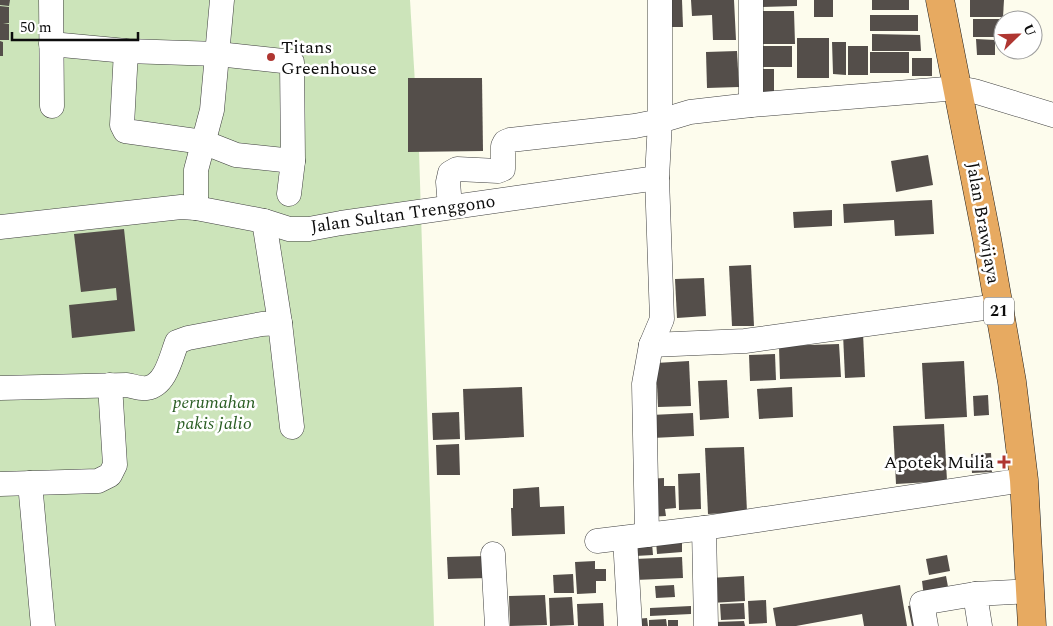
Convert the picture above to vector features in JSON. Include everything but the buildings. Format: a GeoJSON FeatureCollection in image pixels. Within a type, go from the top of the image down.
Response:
{"type":"FeatureCollection","features":[{"type":"Feature","properties":{"kind":"highway","name":"Jalan Brawijaya"},"geometry":{"type":"LineString","coordinates":[[940,0],[966,90],[1033,448],[1038,493],[1046,626]]}},
{"type":"Feature","properties":{"kind":"highway","name":"Jalan Brawijaya"},"geometry":{"type":"LineString","coordinates":[[955,0],[966,90],[998,306],[1012,382],[1024,480],[1032,626]]}},
{"type":"Feature","properties":{"kind":"street"},"geometry":{"type":"LineString","coordinates":[[51,0],[52,106]]}},
{"type":"Feature","properties":{"kind":"street"},"geometry":{"type":"LineString","coordinates":[[196,208],[199,157],[212,110],[222,0]]}},
{"type":"Feature","properties":{"kind":"street"},"geometry":{"type":"LineString","coordinates":[[630,626],[644,384],[651,345],[662,319],[657,178],[660,121],[660,0]]}},
{"type":"Feature","properties":{"kind":"street"},"geometry":{"type":"LineString","coordinates":[[751,0],[751,105]]}},
{"type":"Feature","properties":{"kind":"street"},"geometry":{"type":"LineString","coordinates":[[51,44],[126,51],[218,54],[292,62],[293,161],[289,194]]}},
{"type":"Feature","properties":{"kind":"street"},"geometry":{"type":"LineString","coordinates":[[126,51],[122,125],[125,131],[199,157],[236,155],[293,161]]}},
{"type":"Feature","properties":{"kind":"street"},"geometry":{"type":"LineString","coordinates":[[450,207],[448,182],[450,173],[457,170],[498,171],[503,169],[503,146],[505,142],[510,140],[635,126],[690,112],[751,105],[966,90],[1053,115]]}},
{"type":"Feature","properties":{"kind":"street","name":"Jalan Sultan Trenggono"},"geometry":{"type":"LineString","coordinates":[[0,227],[181,207],[264,220],[289,229],[309,229],[657,178]]}},
{"type":"Feature","properties":{"kind":"street"},"geometry":{"type":"LineString","coordinates":[[264,220],[280,323],[292,427]]}},
{"type":"Feature","properties":{"kind":"street"},"geometry":{"type":"LineString","coordinates":[[651,345],[745,341],[998,306]]}},
{"type":"Feature","properties":{"kind":"street"},"geometry":{"type":"LineString","coordinates":[[0,388],[127,385],[146,388],[157,384],[164,374],[178,342],[188,338],[262,324],[280,323]]}},
{"type":"Feature","properties":{"kind":"street"},"geometry":{"type":"LineString","coordinates":[[0,484],[98,481],[110,475],[115,465],[110,385]]}},
{"type":"Feature","properties":{"kind":"street"},"geometry":{"type":"LineString","coordinates":[[597,541],[704,528],[1024,480]]}},
{"type":"Feature","properties":{"kind":"street"},"geometry":{"type":"LineString","coordinates":[[30,483],[44,626]]}},
{"type":"Feature","properties":{"kind":"street"},"geometry":{"type":"LineString","coordinates":[[704,528],[706,626]]}},
{"type":"Feature","properties":{"kind":"street"},"geometry":{"type":"LineString","coordinates":[[493,554],[497,626]]}},
{"type":"Feature","properties":{"kind":"street"},"geometry":{"type":"LineString","coordinates":[[926,626],[922,603],[975,594],[1030,591]]}},
{"type":"Feature","properties":{"kind":"street"},"geometry":{"type":"LineString","coordinates":[[975,594],[980,626]]}},
{"type":"Feature","properties":{"kind":"green space","name":"perumahan pakis jalio"},"geometry":{"type":"Polygon","coordinates":[[[0,0],[410,0],[419,151],[434,626],[0,626],[0,0]]]}},
{"type":"Feature","properties":{"kind":"place","name":"Titans Greenhouse"},"geometry":{"type":"Point","coordinates":[271,57]}},
{"type":"Feature","properties":{"kind":"place","name":"Apotek Mulia"},"geometry":{"type":"Point","coordinates":[1004,462]}}]}
